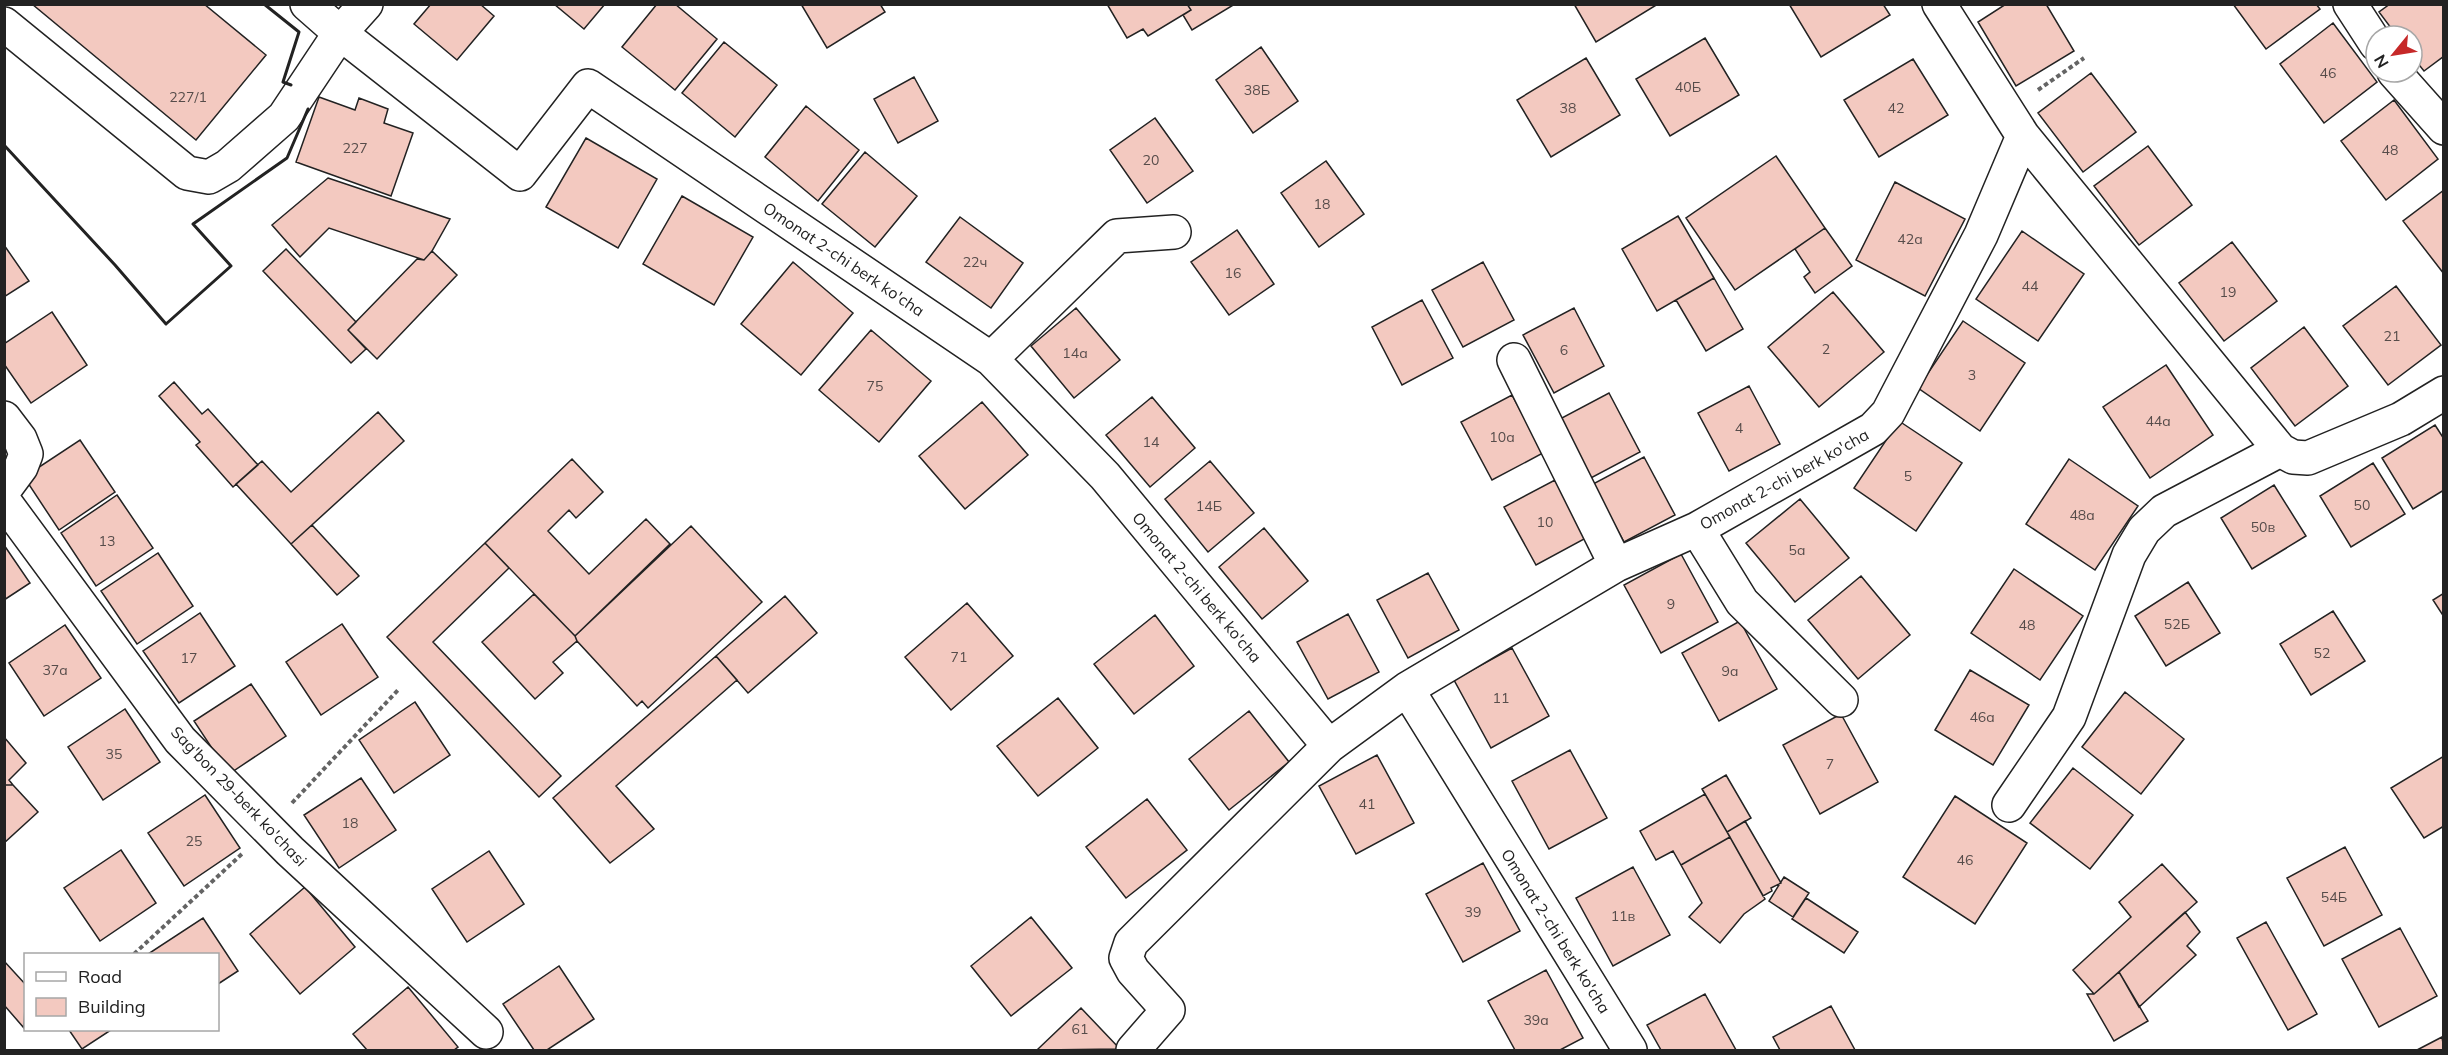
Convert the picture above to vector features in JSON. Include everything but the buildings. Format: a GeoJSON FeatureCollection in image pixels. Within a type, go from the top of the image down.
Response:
{"type":"FeatureCollection","features":[{"type":"Feature","properties":{"kind":"street","name":"Omonat 2-chi berk ko'cha"},"geometry":{"type":"LineString","coordinates":[[307,4],[340,33],[520,174],[588,86],[991,359],[1105,476],[1329,746]]}},
{"type":"Feature","properties":{"kind":"street"},"geometry":{"type":"LineString","coordinates":[[4,24],[187,173],[209,177],[228,166],[284,117],[340,33],[366,4]]}},
{"type":"Feature","properties":{"kind":"street"},"geometry":{"type":"LineString","coordinates":[[1939,4],[2015,123],[2280,450],[2293,457],[2308,458],[2401,419],[2444,393]]}},
{"type":"Feature","properties":{"kind":"street"},"geometry":{"type":"LineString","coordinates":[[2350,4],[2364,26]]}},
{"type":"Feature","properties":{"kind":"street"},"geometry":{"type":"LineString","coordinates":[[2405,84],[2444,128]]}},
{"type":"Feature","properties":{"kind":"street","name":"Omonat 2-chi berk ko'cha"},"geometry":{"type":"LineString","coordinates":[[1133,1050],[1168,1010],[1133,971],[1126,958],[1131,943],[1329,746],[1407,689],[1616,565],[1697,529],[1873,429],[1888,413],[1981,235],[2015,123]]}},
{"type":"Feature","properties":{"kind":"street"},"geometry":{"type":"LineString","coordinates":[[991,359],[1117,236],[1174,232]]}},
{"type":"Feature","properties":{"kind":"street"},"geometry":{"type":"LineString","coordinates":[[1514,360],[1616,565]]}},
{"type":"Feature","properties":{"kind":"street"},"geometry":{"type":"LineString","coordinates":[[4,418],[20,439],[26,454],[21,467],[4,490]]}},
{"type":"Feature","properties":{"kind":"street"},"geometry":{"type":"LineString","coordinates":[[2009,805],[2069,717],[2129,555],[2144,530],[2164,511],[2280,450]]}},
{"type":"Feature","properties":{"kind":"street","name":"Sag'bon 29-berk ko'chasi"},"geometry":{"type":"LineString","coordinates":[[4,501],[180,740],[290,851],[486,1032]]}},
{"type":"Feature","properties":{"kind":"street"},"geometry":{"type":"LineString","coordinates":[[1697,529],[1742,603],[1841,700]]}},
{"type":"Feature","properties":{"kind":"street","name":"Omonat 2-chi berk ko'cha"},"geometry":{"type":"LineString","coordinates":[[1407,689],[1630,1050]]}},
{"type":"Feature","properties":{"kind":"path"},"geometry":{"type":"LineString","coordinates":[[2015,123],[2084,58]]}},
{"type":"Feature","properties":{"kind":"wall"},"geometry":{"type":"LineString","coordinates":[[264,4],[299,32],[283,82],[291,85]]}},
{"type":"Feature","properties":{"kind":"wall"},"geometry":{"type":"LineString","coordinates":[[4,145],[166,324],[231,266],[193,224],[287,158],[308,109]]}}]}
